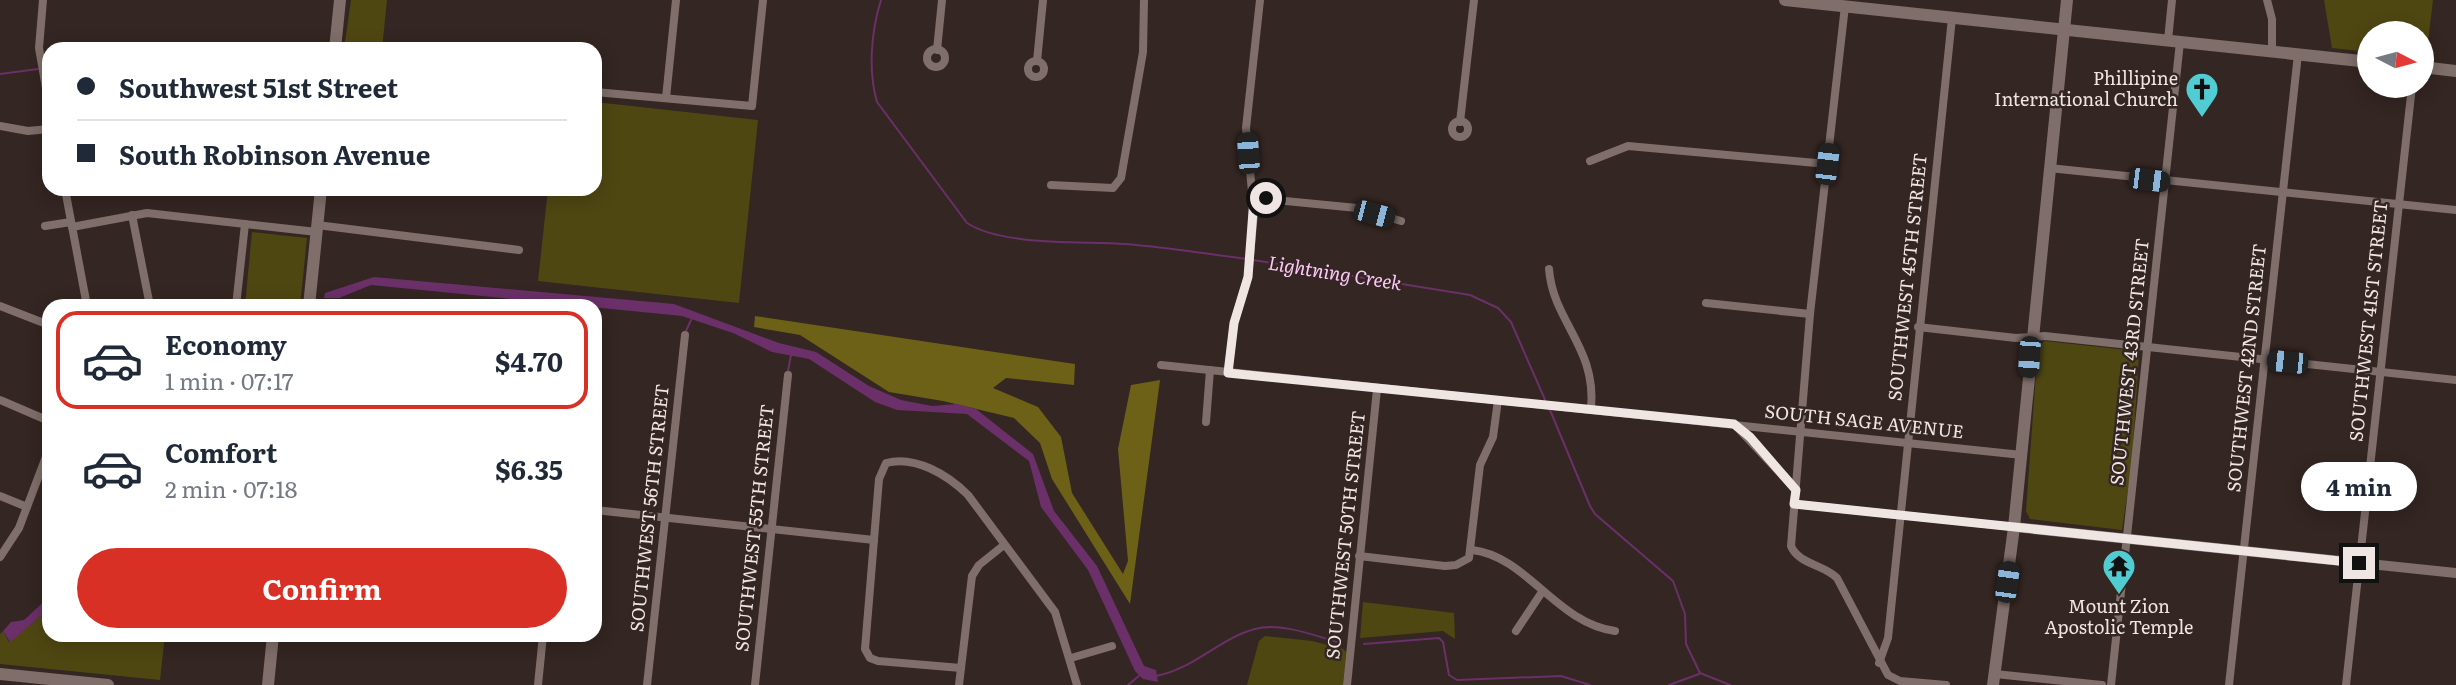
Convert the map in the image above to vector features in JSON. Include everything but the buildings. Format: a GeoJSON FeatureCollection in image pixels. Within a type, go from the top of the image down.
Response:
{"type":"FeatureCollection","features":[{"type":"Feature","properties":{"kind":"main road"},"geometry":{"type":"LineString","coordinates":[[336,42],[340,0]]}},
{"type":"Feature","properties":{"kind":"main road"},"geometry":{"type":"LineString","coordinates":[[1785,0],[1849,4],[1952,18],[2357,61]]}},
{"type":"Feature","properties":{"kind":"main road"},"geometry":{"type":"LineString","coordinates":[[1994,680],[2022,455],[2031,337],[2067,0]]}},
{"type":"Feature","properties":{"kind":"main road"},"geometry":{"type":"LineString","coordinates":[[2434,68],[2456,71]]}},
{"type":"Feature","properties":{"kind":"main road"},"geometry":{"type":"LineString","coordinates":[[310,299],[320,196]]}},
{"type":"Feature","properties":{"kind":"main road"},"geometry":{"type":"LineString","coordinates":[[268,685],[272,642]]}},
{"type":"Feature","properties":{"kind":"main road"},"geometry":{"type":"LineString","coordinates":[[0,674],[108,685]]}},
{"type":"Feature","properties":{"kind":"street"},"geometry":{"type":"LineString","coordinates":[[42,65],[39,48],[43,0]]}},
{"type":"Feature","properties":{"kind":"street"},"geometry":{"type":"LineString","coordinates":[[666,98],[676,0]]}},
{"type":"Feature","properties":{"kind":"street"},"geometry":{"type":"LineString","coordinates":[[602,93],[752,106],[763,0]]}},
{"type":"Feature","properties":{"kind":"street"},"geometry":{"type":"LineString","coordinates":[[937,50],[942,0]]}},
{"type":"Feature","properties":{"kind":"street"},"geometry":{"type":"LineString","coordinates":[[1037,61],[1043,0]]}},
{"type":"Feature","properties":{"kind":"street"},"geometry":{"type":"LineString","coordinates":[[1051,185],[1113,188],[1121,178],[1143,52],[1144,0]]}},
{"type":"Feature","properties":{"kind":"street"},"geometry":{"type":"LineString","coordinates":[[1228,373],[1234,323],[1248,277],[1252,244],[1254,198],[1247,128],[1260,0]]}},
{"type":"Feature","properties":{"kind":"street"},"geometry":{"type":"LineString","coordinates":[[1460,121],[1474,0]]}},
{"type":"Feature","properties":{"kind":"street","name":"SOUTHWEST 43RD STREET"},"geometry":{"type":"LineString","coordinates":[[2111,685],[2166,182],[2174,41],[2172,0]]}},
{"type":"Feature","properties":{"kind":"street"},"geometry":{"type":"LineString","coordinates":[[2267,0],[2272,19],[2272,52]]}},
{"type":"Feature","properties":{"kind":"street"},"geometry":{"type":"LineString","coordinates":[[1849,4],[1810,314],[1791,546],[1794,554],[1828,570],[1837,578],[1879,663],[1895,679],[1946,685]]}},
{"type":"Feature","properties":{"kind":"street","name":"SOUTHWEST 45TH STREET"},"geometry":{"type":"LineString","coordinates":[[1879,663],[1887,645],[1952,18]]}},
{"type":"Feature","properties":{"kind":"street","name":"SOUTHWEST 42ND STREET"},"geometry":{"type":"LineString","coordinates":[[2229,685],[2298,54]]}},
{"type":"Feature","properties":{"kind":"street","name":"SOUTHWEST 41ST STREET"},"geometry":{"type":"LineString","coordinates":[[2346,685],[2411,98]]}},
{"type":"Feature","properties":{"kind":"street"},"geometry":{"type":"LineString","coordinates":[[0,126],[28,131],[42,130]]}},
{"type":"Feature","properties":{"kind":"street"},"geometry":{"type":"LineString","coordinates":[[1590,161],[1628,146],[1827,164]]}},
{"type":"Feature","properties":{"kind":"street"},"geometry":{"type":"LineString","coordinates":[[2049,168],[2456,210]]}},
{"type":"Feature","properties":{"kind":"street"},"geometry":{"type":"LineString","coordinates":[[66,196],[86,299]]}},
{"type":"Feature","properties":{"kind":"street"},"geometry":{"type":"LineString","coordinates":[[1254,198],[1357,208],[1401,221]]}},
{"type":"Feature","properties":{"kind":"street"},"geometry":{"type":"LineString","coordinates":[[46,226],[71,225],[148,213],[519,250]]}},
{"type":"Feature","properties":{"kind":"street"},"geometry":{"type":"LineString","coordinates":[[132,215],[149,299]]}},
{"type":"Feature","properties":{"kind":"street"},"geometry":{"type":"LineString","coordinates":[[237,299],[245,224]]}},
{"type":"Feature","properties":{"kind":"street"},"geometry":{"type":"LineString","coordinates":[[1549,269],[1553,297],[1574,332],[1591,373],[1591,410]]}},
{"type":"Feature","properties":{"kind":"street"},"geometry":{"type":"LineString","coordinates":[[1706,303],[1810,314]]}},
{"type":"Feature","properties":{"kind":"street"},"geometry":{"type":"LineString","coordinates":[[0,306],[42,322]]}},
{"type":"Feature","properties":{"kind":"street"},"geometry":{"type":"LineString","coordinates":[[1918,327],[2146,347],[2456,380]]}},
{"type":"Feature","properties":{"kind":"street","name":"SOUTHWEST 56TH STREET"},"geometry":{"type":"LineString","coordinates":[[647,685],[685,335]]}},
{"type":"Feature","properties":{"kind":"street","name":"SOUTH SAGE AVENUE"},"geometry":{"type":"LineString","coordinates":[[1161,365],[2022,455]]}},
{"type":"Feature","properties":{"kind":"street"},"geometry":{"type":"LineString","coordinates":[[1206,422],[1210,370]]}},
{"type":"Feature","properties":{"kind":"street","name":"SOUTHWEST 55TH STREET"},"geometry":{"type":"LineString","coordinates":[[755,685],[769,530],[788,375]]}},
{"type":"Feature","properties":{"kind":"street","name":"SOUTHWEST 50TH STREET"},"geometry":{"type":"LineString","coordinates":[[1347,685],[1377,389]]}},
{"type":"Feature","properties":{"kind":"street"},"geometry":{"type":"LineString","coordinates":[[0,400],[42,419]]}},
{"type":"Feature","properties":{"kind":"street"},"geometry":{"type":"LineString","coordinates":[[1359,556],[1456,565],[1469,558],[1480,465],[1493,437],[1498,400]]}},
{"type":"Feature","properties":{"kind":"street"},"geometry":{"type":"LineString","coordinates":[[1734,424],[1750,437],[1796,490]]}},
{"type":"Feature","properties":{"kind":"street"},"geometry":{"type":"LineString","coordinates":[[961,668],[878,660],[867,654],[865,640],[879,479],[886,463],[895,461],[919,465],[954,481],[1055,612],[1077,685]]}},
{"type":"Feature","properties":{"kind":"street"},"geometry":{"type":"LineString","coordinates":[[0,557],[13,538],[42,467]]}},
{"type":"Feature","properties":{"kind":"street"},"geometry":{"type":"LineString","coordinates":[[0,496],[27,507]]}},
{"type":"Feature","properties":{"kind":"street"},"geometry":{"type":"LineString","coordinates":[[1794,504],[2456,573]]}},
{"type":"Feature","properties":{"kind":"street"},"geometry":{"type":"LineString","coordinates":[[602,511],[874,540]]}},
{"type":"Feature","properties":{"kind":"street"},"geometry":{"type":"LineString","coordinates":[[959,685],[972,576],[979,565],[1004,545]]}},
{"type":"Feature","properties":{"kind":"street"},"geometry":{"type":"LineString","coordinates":[[1472,550],[1493,554],[1584,622],[1615,631]]}},
{"type":"Feature","properties":{"kind":"street"},"geometry":{"type":"LineString","coordinates":[[1516,631],[1542,592]]}},
{"type":"Feature","properties":{"kind":"street"},"geometry":{"type":"LineString","coordinates":[[538,685],[542,642]]}},
{"type":"Feature","properties":{"kind":"street"},"geometry":{"type":"LineString","coordinates":[[1071,658],[1112,646]]}},
{"type":"Feature","properties":{"kind":"street"},"geometry":{"type":"LineString","coordinates":[[1994,680],[2102,685]]}},
{"type":"Feature","properties":{"kind":"shaded area"},"geometry":{"type":"Polygon","coordinates":[[[351,0],[387,0],[383,42],[345,42],[351,0]]]}},
{"type":"Feature","properties":{"kind":"shaded area"},"geometry":{"type":"Polygon","coordinates":[[[2324,0],[2433,0],[2430,21],[2357,21],[2357,51],[2332,48],[2324,0]]]}},
{"type":"Feature","properties":{"kind":"shaded area"},"geometry":{"type":"Polygon","coordinates":[[[602,103],[758,120],[739,303],[538,281],[547,196],[602,196],[602,103]]]}},
{"type":"Feature","properties":{"kind":"shaded area"},"geometry":{"type":"Polygon","coordinates":[[[252,232],[307,238],[301,299],[246,299],[252,232]]]}},
{"type":"Feature","properties":{"kind":"shaded area"},"geometry":{"type":"Polygon","coordinates":[[[374,277],[674,304],[779,343],[816,352],[869,386],[901,400],[932,406],[957,404],[976,409],[1033,454],[1054,511],[1097,566],[1144,666],[1156,670],[1158,682],[1143,679],[1135,671],[1088,570],[1041,507],[1029,461],[967,414],[897,410],[875,402],[809,359],[772,352],[733,333],[682,316],[602,308],[602,299],[511,299],[371,285],[339,298],[324,298],[325,293],[374,277]]]}},
{"type":"Feature","properties":{"kind":"shaded area"},"geometry":{"type":"Polygon","coordinates":[[[755,316],[1075,364],[1074,385],[1006,378],[993,388],[1038,407],[1061,437],[1072,493],[1123,574],[1128,561],[1118,449],[1131,385],[1160,380],[1130,604],[1052,479],[1040,443],[1014,418],[943,401],[889,392],[800,335],[754,327],[755,316]]]}},
{"type":"Feature","properties":{"kind":"shaded area"},"geometry":{"type":"Polygon","coordinates":[[[2045,341],[2136,351],[2139,355],[2132,461],[2122,530],[2030,519],[2026,511],[2038,346],[2045,341]]]}},
{"type":"Feature","properties":{"kind":"shaded area"},"geometry":{"type":"Polygon","coordinates":[[[1363,602],[1454,613],[1455,639],[1443,631],[1360,638],[1363,602]]]}},
{"type":"Feature","properties":{"kind":"shaded area"},"geometry":{"type":"Polygon","coordinates":[[[42,603],[42,615],[10,642],[3,631],[11,622],[24,620],[42,603]]]}},
{"type":"Feature","properties":{"kind":"shaded area"},"geometry":{"type":"Polygon","coordinates":[[[42,615],[42,642],[164,642],[160,680],[0,664],[0,634],[3,631],[9,642],[42,615]]]}},
{"type":"Feature","properties":{"kind":"shaded area"},"geometry":{"type":"Polygon","coordinates":[[[1265,636],[1312,641],[1343,649],[1346,652],[1343,685],[1247,685],[1259,641],[1265,636]]]}},
{"type":"Feature","properties":{"kind":"waterway","name":"Lightning Creek"},"geometry":{"type":"LineString","coordinates":[[881,0],[872,51],[872,77],[877,102],[967,223],[1000,236],[1021,239],[1140,245],[1247,259]]}},
{"type":"Feature","properties":{"kind":"waterway"},"geometry":{"type":"LineString","coordinates":[[0,74],[38,69]]}},
{"type":"Feature","properties":{"kind":"waterway","name":"Lightning Creek"},"geometry":{"type":"LineString","coordinates":[[1253,260],[1470,295],[1498,308],[1511,322],[1546,402]]}},
{"type":"Feature","properties":{"kind":"waterway"},"geometry":{"type":"LineString","coordinates":[[686,331],[691,320]]}},
{"type":"Feature","properties":{"kind":"waterway"},"geometry":{"type":"LineString","coordinates":[[788,371],[791,355]]}},
{"type":"Feature","properties":{"kind":"waterway","name":"Lightning Creek"},"geometry":{"type":"LineString","coordinates":[[1550,410],[1595,514],[1673,581],[1685,614],[1686,644],[1700,673],[1730,685]]}},
{"type":"Feature","properties":{"kind":"waterway"},"geometry":{"type":"LineString","coordinates":[[1156,676],[1183,667],[1242,633],[1265,627],[1287,629],[1341,643]]}},
{"type":"Feature","properties":{"kind":"waterway"},"geometry":{"type":"LineString","coordinates":[[1364,644],[1439,638],[1443,642],[1449,675],[1457,680],[1561,676],[1590,685]]}},
{"type":"Feature","properties":{"kind":"waterway"},"geometry":{"type":"LineString","coordinates":[[1669,685],[1699,674]]}},
{"type":"Feature","properties":{"kind":"waterway"},"geometry":{"type":"LineString","coordinates":[[1128,685],[1140,675]]}},
{"type":"Feature","properties":{"kind":"place","name":"Phillipine International Church"},"geometry":{"type":"Point","coordinates":[2202,119]}},
{"type":"Feature","properties":{"kind":"place","name":"Mount Zion Apostolic Temple"},"geometry":{"type":"Point","coordinates":[2119,596]}},
{"type":"Feature","properties":{"kind":"route"},"geometry":{"type":"LineString","coordinates":[[1266,198],[1254,198],[1248,277],[1234,323],[1228,373],[1734,424],[1750,437],[1780,475],[1796,490],[1794,504],[2359,563]]}}]}
